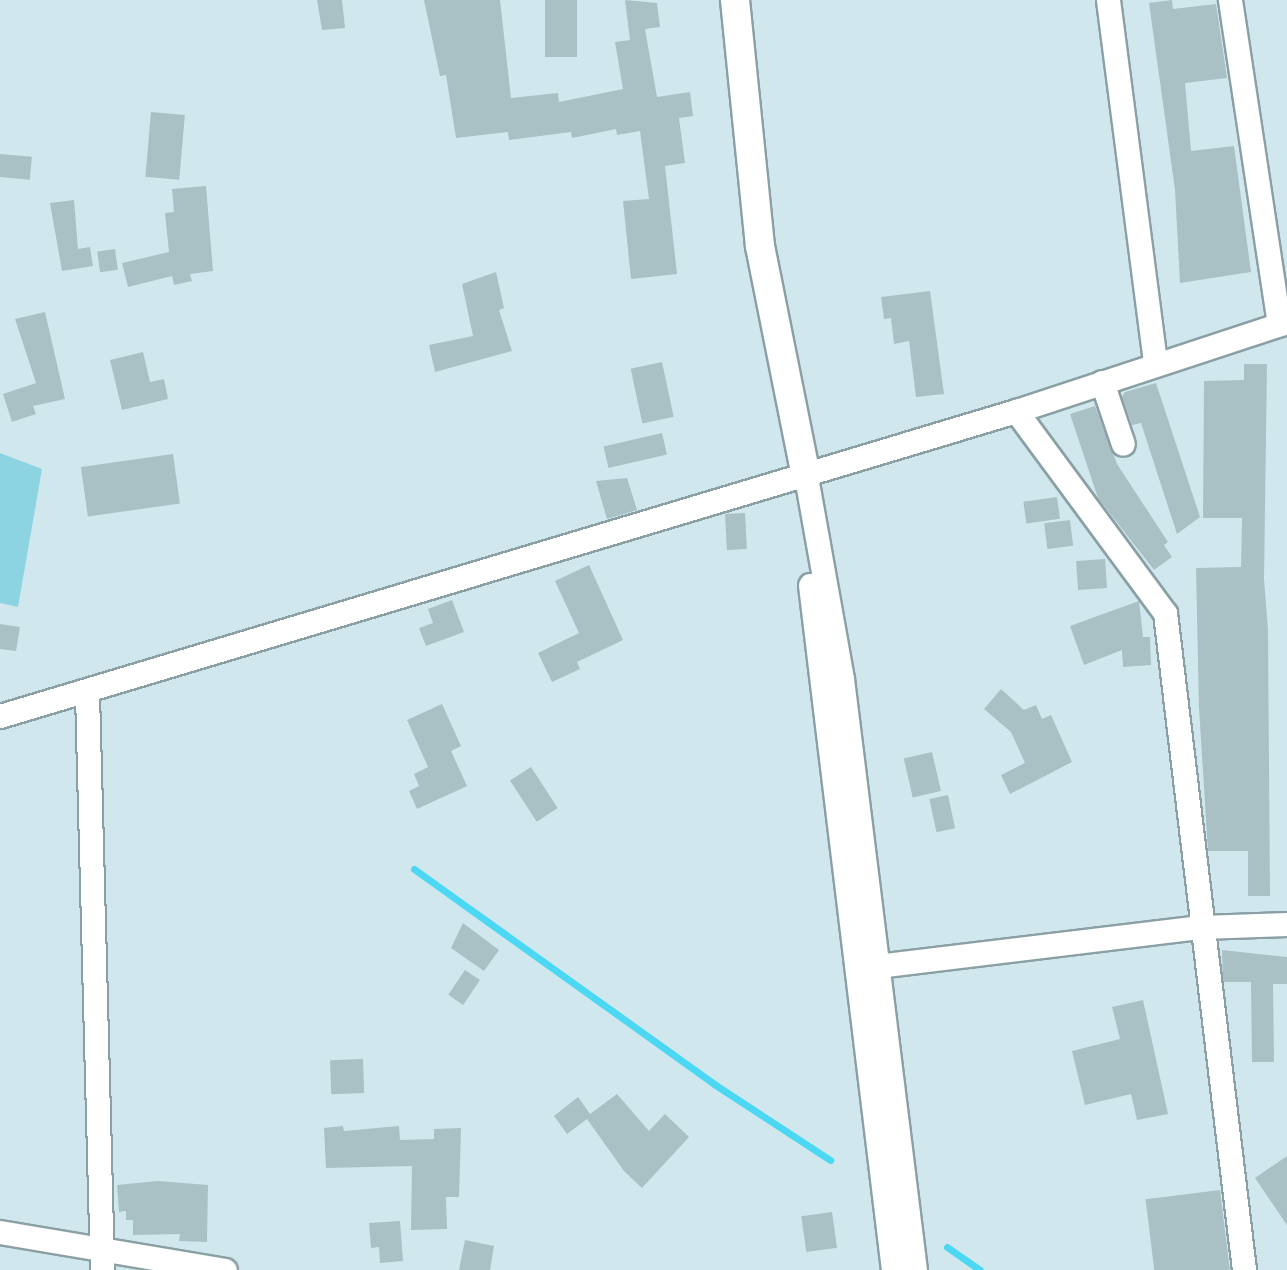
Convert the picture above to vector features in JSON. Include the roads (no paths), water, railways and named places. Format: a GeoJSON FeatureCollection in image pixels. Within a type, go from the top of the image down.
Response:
{"type":"FeatureCollection","features":[{"type":"Feature","properties":{"kind":"street"},"geometry":{"type":"LineString","coordinates":[[735,0],[760,246],[805,471],[842,680],[877,966],[896,1270]]}},
{"type":"Feature","properties":{"kind":"street"},"geometry":{"type":"LineString","coordinates":[[1108,0],[1155,364]]}},
{"type":"Feature","properties":{"kind":"street"},"geometry":{"type":"LineString","coordinates":[[0,716],[87,693],[805,471],[1016,411],[1283,323],[1230,0]]}},
{"type":"Feature","properties":{"kind":"street"},"geometry":{"type":"LineString","coordinates":[[1102,383],[1123,444]]}},
{"type":"Feature","properties":{"kind":"street"},"geometry":{"type":"LineString","coordinates":[[1016,411],[1165,613],[1244,1270]]}},
{"type":"Feature","properties":{"kind":"street"},"geometry":{"type":"LineString","coordinates":[[805,471],[800,500],[896,1270]]}},
{"type":"Feature","properties":{"kind":"street"},"geometry":{"type":"LineString","coordinates":[[87,693],[101,1259]]}},
{"type":"Feature","properties":{"kind":"street"},"geometry":{"type":"LineString","coordinates":[[877,966],[1201,926],[1287,924]]}},
{"type":"Feature","properties":{"kind":"street"},"geometry":{"type":"LineString","coordinates":[[0,1232],[101,1259],[225,1270]]}},
{"type":"Feature","properties":{"kind":"waterway"},"geometry":{"type":"LineString","coordinates":[[414,869],[714,1084],[830,1160]]}},
{"type":"Feature","properties":{"kind":"waterway"},"geometry":{"type":"LineString","coordinates":[[947,1247],[980,1270]]}}]}
